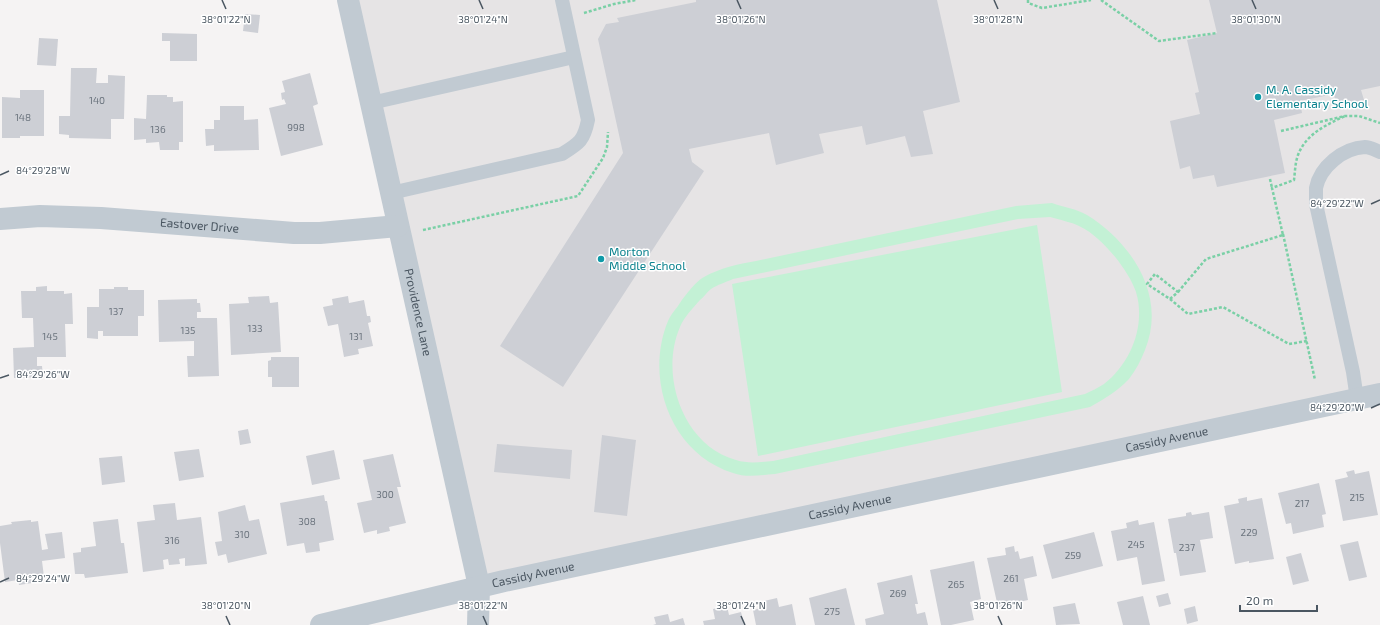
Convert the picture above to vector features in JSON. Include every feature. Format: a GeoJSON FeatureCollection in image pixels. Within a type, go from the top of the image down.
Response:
{"type":"FeatureCollection","features":[{"type":"Feature","properties":{"kind":"street","name":"Providence Lane"},"geometry":{"type":"LineString","coordinates":[[351,1],[371,103],[479,586],[478,625]]}},
{"type":"Feature","properties":{"kind":"street","name":"Eastover Drive"},"geometry":{"type":"LineString","coordinates":[[0,219],[40,216],[101,218],[294,233],[320,233],[398,226]]}},
{"type":"Feature","properties":{"kind":"street","name":"Cassidy Avenue"},"geometry":{"type":"LineString","coordinates":[[321,625],[479,586],[1380,394]]}},
{"type":"Feature","properties":{"kind":"lane"},"geometry":{"type":"LineString","coordinates":[[391,193],[562,154],[577,145],[585,134],[588,120],[562,0]]}},
{"type":"Feature","properties":{"kind":"lane"},"geometry":{"type":"LineString","coordinates":[[371,103],[574,57]]}},
{"type":"Feature","properties":{"kind":"lane"},"geometry":{"type":"LineString","coordinates":[[1356,398],[1353,372],[1316,204],[1316,188],[1322,173],[1332,161],[1345,153],[1356,148],[1367,147],[1380,152]]}},
{"type":"Feature","properties":{"kind":"path"},"geometry":{"type":"LineString","coordinates":[[584,13],[614,4],[636,0]]}},
{"type":"Feature","properties":{"kind":"path"},"geometry":{"type":"LineString","coordinates":[[1028,0],[1028,3],[1042,8],[1091,0]]}},
{"type":"Feature","properties":{"kind":"path"},"geometry":{"type":"LineString","coordinates":[[1101,0],[1159,41],[1217,32]]}},
{"type":"Feature","properties":{"kind":"path"},"geometry":{"type":"LineString","coordinates":[[1281,131],[1345,116],[1359,116],[1380,123]]}},
{"type":"Feature","properties":{"kind":"path"},"geometry":{"type":"LineString","coordinates":[[1272,188],[1294,180],[1298,156],[1310,137],[1327,125],[1345,116]]}},
{"type":"Feature","properties":{"kind":"path"},"geometry":{"type":"LineString","coordinates":[[1270,179],[1284,235],[1315,380]]}},
{"type":"Feature","properties":{"kind":"path"},"geometry":{"type":"LineString","coordinates":[[1170,299],[1178,292],[1206,259],[1284,235]]}},
{"type":"Feature","properties":{"kind":"path"},"geometry":{"type":"LineString","coordinates":[[1178,292],[1154,274],[1147,284],[1170,299],[1188,314],[1223,307],[1289,344],[1307,341]]}},
{"type":"Feature","properties":{"kind":"shaded area"},"geometry":{"type":"Polygon","coordinates":[[[348,0],[1380,0],[1380,394],[479,586],[348,0]]]}},
{"type":"Feature","properties":{"kind":"green space"},"geometry":{"type":"Polygon","coordinates":[[[1052,203],[1087,215],[1118,240],[1131,256],[1141,273],[1148,291],[1152,310],[1151,330],[1145,350],[1134,372],[1125,383],[1111,394],[1090,407],[775,474],[748,476],[733,473],[711,463],[693,449],[679,432],[668,412],[662,390],[659,367],[661,343],[671,315],[690,290],[704,277],[716,271],[736,265],[1016,206],[1052,203]],[[1050,217],[1018,219],[733,279],[713,288],[700,300],[684,320],[680,327],[674,346],[672,366],[675,386],[680,406],[689,424],[702,440],[718,452],[736,460],[745,462],[773,461],[1085,394],[1099,387],[1114,375],[1122,365],[1134,342],[1139,317],[1139,305],[1136,292],[1122,265],[1090,232],[1069,222],[1050,217]]]}},
{"type":"Feature","properties":{"kind":"green space"},"geometry":{"type":"Polygon","coordinates":[[[1037,225],[1062,392],[758,456],[732,284],[1037,225]]]}},
{"type":"Feature","properties":{"kind":"building","name":"Morton Middle School"},"geometry":{"type":"Polygon","coordinates":[[[696,0],[937,0],[960,102],[923,111],[933,154],[911,157],[905,136],[866,145],[862,126],[819,134],[824,153],[776,165],[769,133],[689,149],[692,162],[704,171],[563,387],[500,346],[623,153],[598,39],[606,24],[619,22],[617,18],[696,2],[696,0]]]}},
{"type":"Feature","properties":{"kind":"building","name":"M. A. Cassidy Elementary School"},"geometry":{"type":"Polygon","coordinates":[[[1209,0],[1380,0],[1380,86],[1361,90],[1364,100],[1336,105],[1334,94],[1300,101],[1302,113],[1274,120],[1285,173],[1217,187],[1214,175],[1193,179],[1190,166],[1180,169],[1170,121],[1200,114],[1195,93],[1199,92],[1187,40],[1217,33],[1209,0]]]}},
{"type":"Feature","properties":{"kind":"building"},"geometry":{"type":"Polygon","coordinates":[[[245,14],[260,15],[258,33],[243,31],[245,14]]]}},
{"type":"Feature","properties":{"kind":"building"},"geometry":{"type":"Polygon","coordinates":[[[162,33],[197,34],[197,61],[170,61],[170,41],[162,41],[162,33]]]}},
{"type":"Feature","properties":{"kind":"building"},"geometry":{"type":"Polygon","coordinates":[[[39,38],[58,39],[56,66],[37,65],[39,38]]]}},
{"type":"Feature","properties":{"kind":"building"},"geometry":{"type":"Polygon","coordinates":[[[71,68],[97,68],[96,83],[108,83],[108,75],[125,76],[124,119],[111,119],[111,139],[69,138],[69,135],[59,134],[59,116],[70,116],[71,68]]]}},
{"type":"Feature","properties":{"kind":"building"},"geometry":{"type":"Polygon","coordinates":[[[310,73],[318,104],[313,106],[323,145],[281,156],[269,108],[286,104],[284,99],[282,100],[281,93],[285,92],[282,81],[310,73]]]}},
{"type":"Feature","properties":{"kind":"building"},"geometry":{"type":"Polygon","coordinates":[[[20,90],[44,90],[44,136],[2,138],[2,97],[20,98],[20,90]]]}},
{"type":"Feature","properties":{"kind":"building"},"geometry":{"type":"Polygon","coordinates":[[[147,95],[167,95],[167,97],[173,97],[173,102],[183,101],[183,142],[179,142],[179,150],[160,150],[159,142],[146,143],[146,139],[134,140],[134,118],[146,119],[147,95]]]}},
{"type":"Feature","properties":{"kind":"building"},"geometry":{"type":"Polygon","coordinates":[[[220,106],[244,106],[244,120],[258,119],[259,150],[214,151],[214,145],[206,146],[205,129],[214,129],[214,120],[220,120],[220,106]]]}},
{"type":"Feature","properties":{"kind":"building"},"geometry":{"type":"Polygon","coordinates":[[[47,286],[47,291],[64,291],[64,294],[72,293],[73,324],[65,324],[66,357],[37,357],[37,366],[42,366],[43,377],[14,378],[13,348],[34,347],[33,318],[22,318],[21,291],[36,291],[36,287],[47,286]]]}},
{"type":"Feature","properties":{"kind":"building"},"geometry":{"type":"Polygon","coordinates":[[[114,287],[128,287],[128,290],[144,290],[144,316],[138,316],[138,336],[103,336],[103,331],[98,331],[98,339],[87,338],[87,307],[99,307],[99,289],[114,289],[114,287]]]}},
{"type":"Feature","properties":{"kind":"building"},"geometry":{"type":"Polygon","coordinates":[[[269,296],[270,303],[278,302],[281,352],[231,355],[229,304],[249,303],[248,297],[269,296]]]}},
{"type":"Feature","properties":{"kind":"building"},"geometry":{"type":"Polygon","coordinates":[[[348,296],[349,303],[364,300],[367,316],[370,316],[371,322],[368,323],[373,346],[358,349],[359,354],[344,357],[338,324],[328,326],[323,307],[333,305],[332,299],[348,296]]]}},
{"type":"Feature","properties":{"kind":"building"},"geometry":{"type":"Polygon","coordinates":[[[197,299],[197,303],[200,303],[201,312],[197,312],[197,318],[217,318],[219,376],[188,377],[187,356],[194,356],[194,341],[159,342],[158,300],[197,299]]]}},
{"type":"Feature","properties":{"kind":"building"},"geometry":{"type":"Polygon","coordinates":[[[271,357],[299,357],[299,387],[272,387],[272,377],[268,377],[268,361],[271,360],[271,357]]]}},
{"type":"Feature","properties":{"kind":"building"},"geometry":{"type":"Polygon","coordinates":[[[248,429],[251,443],[240,445],[238,431],[248,429]]]}},
{"type":"Feature","properties":{"kind":"building"},"geometry":{"type":"Polygon","coordinates":[[[602,435],[636,440],[627,516],[594,512],[602,435]]]}},
{"type":"Feature","properties":{"kind":"building"},"geometry":{"type":"Polygon","coordinates":[[[497,444],[572,450],[570,479],[494,472],[497,444]]]}},
{"type":"Feature","properties":{"kind":"building"},"geometry":{"type":"Polygon","coordinates":[[[199,449],[204,477],[179,481],[174,452],[199,449]]]}},
{"type":"Feature","properties":{"kind":"building"},"geometry":{"type":"Polygon","coordinates":[[[334,450],[340,479],[312,485],[306,456],[334,450]]]}},
{"type":"Feature","properties":{"kind":"building"},"geometry":{"type":"Polygon","coordinates":[[[393,454],[401,487],[397,487],[406,523],[389,527],[390,531],[377,534],[377,530],[364,533],[357,503],[372,500],[363,460],[393,454]]]}},
{"type":"Feature","properties":{"kind":"building"},"geometry":{"type":"Polygon","coordinates":[[[122,456],[125,482],[102,485],[99,458],[122,456]]]}},
{"type":"Feature","properties":{"kind":"building"},"geometry":{"type":"Polygon","coordinates":[[[1354,470],[1355,474],[1369,471],[1378,515],[1343,521],[1335,480],[1348,477],[1346,472],[1354,470]]]}},
{"type":"Feature","properties":{"kind":"building"},"geometry":{"type":"Polygon","coordinates":[[[1319,483],[1326,514],[1322,515],[1324,527],[1293,534],[1291,523],[1286,524],[1278,493],[1319,483]]]}},
{"type":"Feature","properties":{"kind":"building"},"geometry":{"type":"Polygon","coordinates":[[[324,495],[325,501],[327,501],[334,540],[319,543],[320,551],[306,553],[304,543],[287,546],[280,503],[324,495]]]}},
{"type":"Feature","properties":{"kind":"building"},"geometry":{"type":"Polygon","coordinates":[[[1247,497],[1247,501],[1262,498],[1274,559],[1235,564],[1224,506],[1239,503],[1238,499],[1247,497]]]}},
{"type":"Feature","properties":{"kind":"building"},"geometry":{"type":"Polygon","coordinates":[[[175,503],[177,520],[201,517],[207,564],[185,566],[185,558],[179,559],[180,564],[169,565],[168,559],[163,560],[164,569],[143,572],[137,522],[155,520],[153,505],[175,503]]]}},
{"type":"Feature","properties":{"kind":"building"},"geometry":{"type":"Polygon","coordinates":[[[245,505],[249,521],[259,519],[267,554],[228,563],[226,554],[218,556],[215,542],[222,541],[218,512],[245,505]]]}},
{"type":"Feature","properties":{"kind":"building"},"geometry":{"type":"Polygon","coordinates":[[[1191,512],[1192,515],[1209,512],[1213,538],[1200,540],[1206,572],[1180,576],[1168,519],[1186,516],[1186,513],[1191,512]]]}},
{"type":"Feature","properties":{"kind":"building"},"geometry":{"type":"Polygon","coordinates":[[[118,519],[121,543],[124,543],[128,573],[85,578],[84,574],[75,574],[73,553],[81,552],[81,548],[96,546],[93,522],[118,519]]]}},
{"type":"Feature","properties":{"kind":"building"},"geometry":{"type":"Polygon","coordinates":[[[31,520],[31,522],[38,521],[42,550],[48,549],[45,534],[62,532],[65,558],[42,561],[44,577],[31,578],[32,583],[19,585],[18,580],[5,582],[0,543],[0,526],[12,524],[11,522],[31,520]]]}},
{"type":"Feature","properties":{"kind":"building"},"geometry":{"type":"Polygon","coordinates":[[[1138,520],[1139,525],[1154,522],[1165,581],[1142,585],[1137,557],[1117,561],[1111,531],[1127,528],[1126,523],[1138,520]]]}},
{"type":"Feature","properties":{"kind":"building"},"geometry":{"type":"Polygon","coordinates":[[[1094,532],[1103,566],[1052,579],[1043,545],[1094,532]]]}},
{"type":"Feature","properties":{"kind":"building"},"geometry":{"type":"Polygon","coordinates":[[[1358,541],[1367,577],[1349,581],[1340,545],[1358,541]]]}},
{"type":"Feature","properties":{"kind":"building"},"geometry":{"type":"Polygon","coordinates":[[[1014,546],[1015,552],[1018,551],[1020,559],[1033,556],[1037,576],[1024,579],[1028,600],[998,607],[987,558],[1006,555],[1005,548],[1014,546]]]}},
{"type":"Feature","properties":{"kind":"building"},"geometry":{"type":"Polygon","coordinates":[[[1301,553],[1309,581],[1293,585],[1286,557],[1301,553]]]}},
{"type":"Feature","properties":{"kind":"building"},"geometry":{"type":"Polygon","coordinates":[[[974,561],[981,599],[970,602],[974,620],[951,625],[941,625],[930,570],[974,561]]]}},
{"type":"Feature","properties":{"kind":"building"},"geometry":{"type":"Polygon","coordinates":[[[912,575],[918,604],[915,604],[917,614],[925,612],[928,625],[866,625],[865,619],[884,614],[877,583],[912,575]]]}},
{"type":"Feature","properties":{"kind":"building"},"geometry":{"type":"Polygon","coordinates":[[[846,588],[855,625],[815,625],[809,598],[846,588]]]}},
{"type":"Feature","properties":{"kind":"building"},"geometry":{"type":"Polygon","coordinates":[[[1168,593],[1171,604],[1159,607],[1156,596],[1168,593]]]}},
{"type":"Feature","properties":{"kind":"building"},"geometry":{"type":"Polygon","coordinates":[[[1143,596],[1150,625],[1123,625],[1117,602],[1143,596]]]}},
{"type":"Feature","properties":{"kind":"building"},"geometry":{"type":"Polygon","coordinates":[[[777,598],[779,607],[792,604],[796,625],[756,625],[753,610],[765,607],[764,601],[777,598]]]}},
{"type":"Feature","properties":{"kind":"building"},"geometry":{"type":"Polygon","coordinates":[[[1075,603],[1080,624],[1056,625],[1053,607],[1075,603]]]}},
{"type":"Feature","properties":{"kind":"building"},"geometry":{"type":"Polygon","coordinates":[[[727,606],[729,615],[741,612],[744,625],[704,625],[703,621],[715,619],[713,609],[727,606]]]}},
{"type":"Feature","properties":{"kind":"building"},"geometry":{"type":"Polygon","coordinates":[[[1195,606],[1198,621],[1187,624],[1184,609],[1195,606]]]}},
{"type":"Feature","properties":{"kind":"building"},"geometry":{"type":"Polygon","coordinates":[[[668,614],[670,622],[683,618],[685,625],[653,625],[656,624],[654,617],[668,614]]]}},
{"type":"Feature","properties":{"kind":"place","name":"M. A. Cassidy Elementary School"},"geometry":{"type":"Point","coordinates":[1258,97]}},
{"type":"Feature","properties":{"kind":"place","name":"Morton Middle School"},"geometry":{"type":"Point","coordinates":[601,259]}}]}
